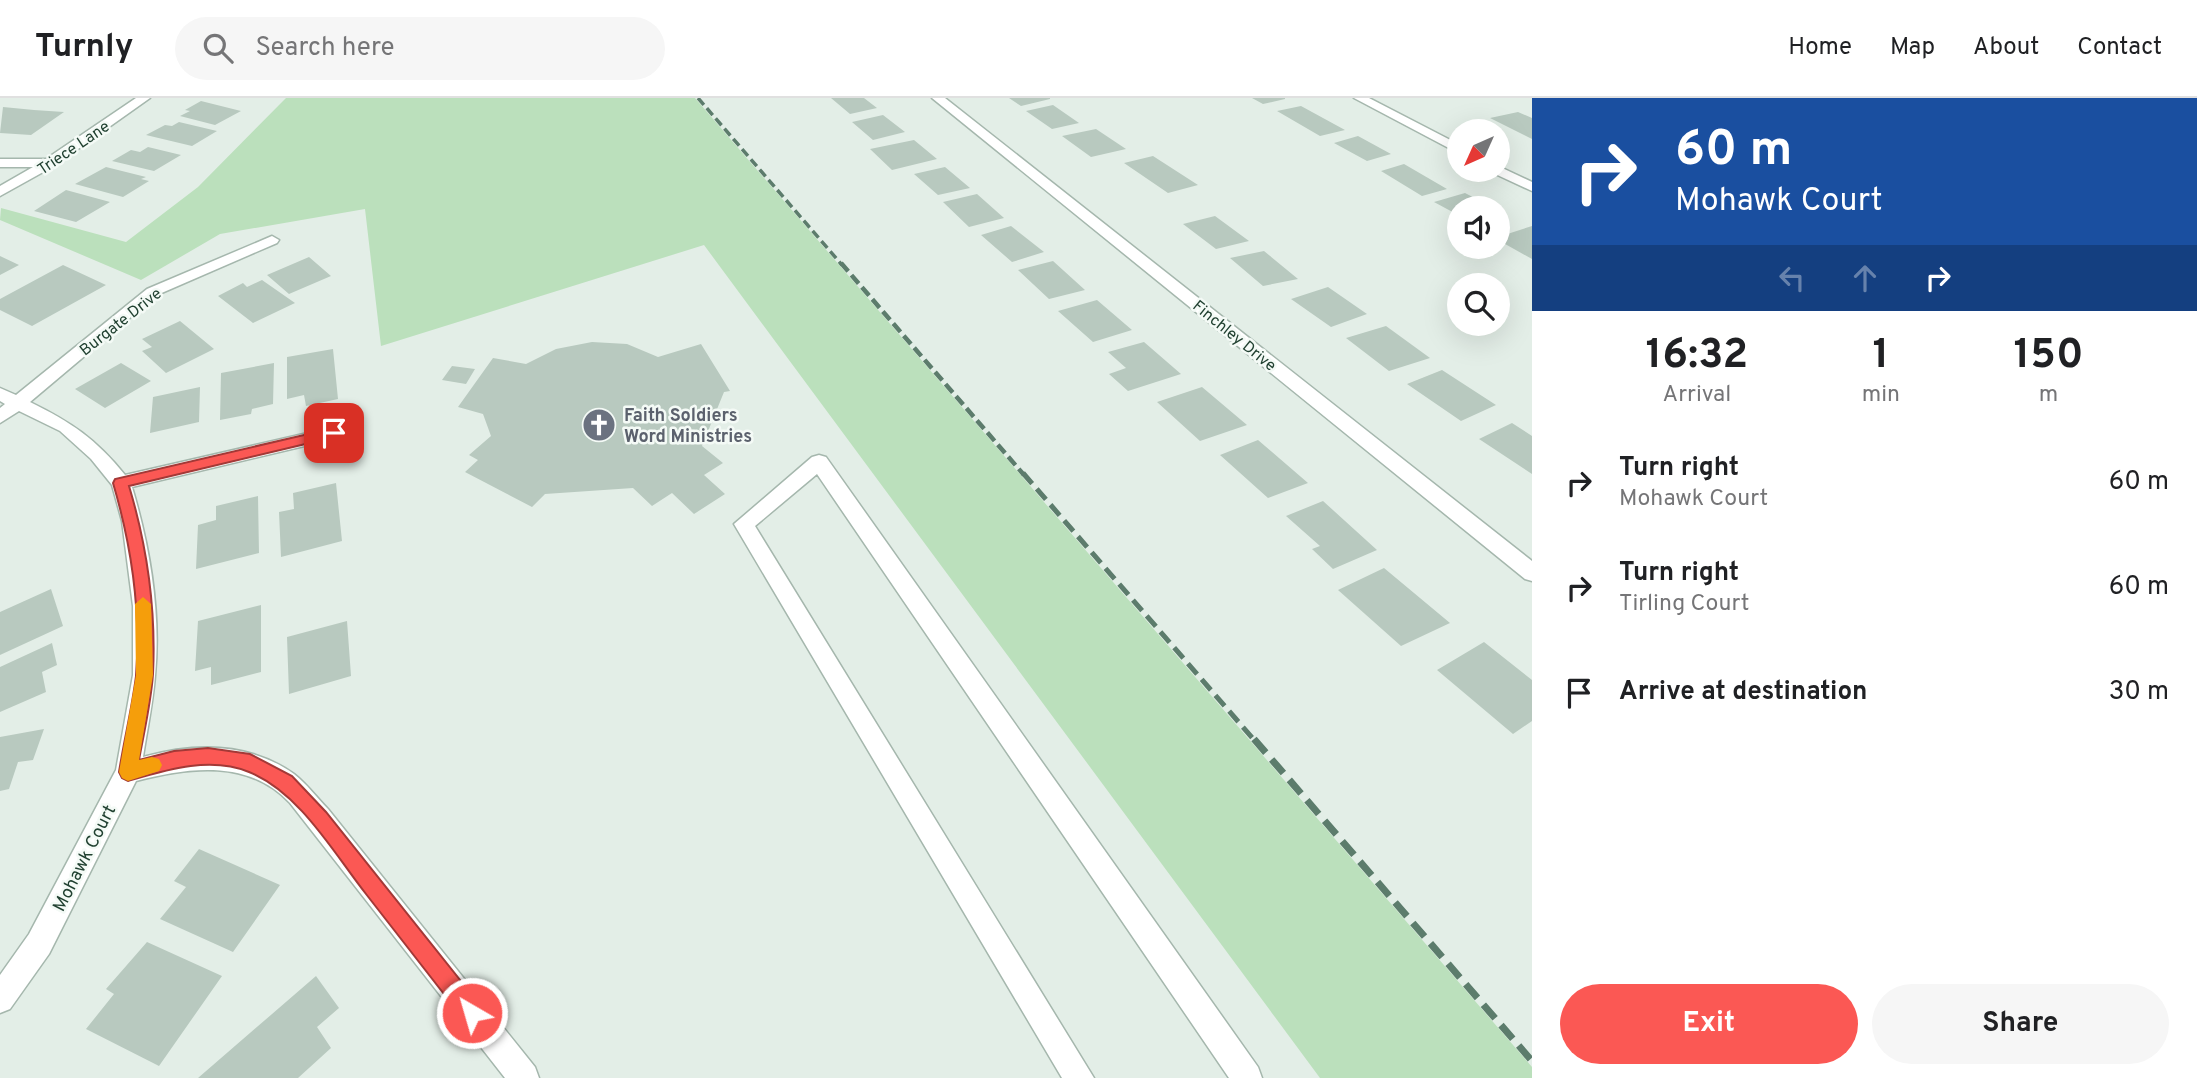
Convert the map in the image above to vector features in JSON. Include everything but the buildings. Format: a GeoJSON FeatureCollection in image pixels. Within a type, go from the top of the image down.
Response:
{"type":"FeatureCollection","features":[{"type":"Feature","properties":{"kind":"street","name":"Triece Lane"},"geometry":{"type":"LineString","coordinates":[[0,192],[49,163],[144,98]]}},
{"type":"Feature","properties":{"kind":"street","name":"Finchley Drive"},"geometry":{"type":"LineString","coordinates":[[938,98],[1532,573]]}},
{"type":"Feature","properties":{"kind":"street"},"geometry":{"type":"LineString","coordinates":[[1360,98],[1447,143]]}},
{"type":"Feature","properties":{"kind":"street"},"geometry":{"type":"LineString","coordinates":[[0,163],[49,163]]}},
{"type":"Feature","properties":{"kind":"street"},"geometry":{"type":"LineString","coordinates":[[1510,176],[1532,187]]}},
{"type":"Feature","properties":{"kind":"street","name":"Burgate Drive"},"geometry":{"type":"LineString","coordinates":[[6,405],[152,292],[271,240]]}},
{"type":"Feature","properties":{"kind":"street","name":"Mohawk Court"},"geometry":{"type":"LineString","coordinates":[[0,999],[39,944],[128,772],[144,675],[144,606],[132,521],[121,483],[98,454],[66,427],[6,405]]}},
{"type":"Feature","properties":{"kind":"street"},"geometry":{"type":"LineString","coordinates":[[121,483],[334,433]]}},
{"type":"Feature","properties":{"kind":"street"},"geometry":{"type":"LineString","coordinates":[[1079,1078],[744,524],[819,462],[1247,1078]]}},
{"type":"Feature","properties":{"kind":"street"},"geometry":{"type":"LineString","coordinates":[[128,772],[174,759],[208,756],[250,763],[285,783],[319,818],[524,1078]]}},
{"type":"Feature","properties":{"kind":"green space"},"geometry":{"type":"Polygon","coordinates":[[[286,98],[695,98],[1532,1067],[1532,1078],[1320,1078],[704,245],[381,346],[365,209],[220,234],[141,280],[0,220],[1,208],[126,242],[198,187],[286,98]]]}},
{"type":"Feature","properties":{"kind":"railway"},"geometry":{"type":"LineString","coordinates":[[698,98],[842,265]]}},
{"type":"Feature","properties":{"kind":"railway"},"geometry":{"type":"LineString","coordinates":[[841,263],[1024,475]]}},
{"type":"Feature","properties":{"kind":"railway"},"geometry":{"type":"LineString","coordinates":[[1023,473],[1255,741]]}},
{"type":"Feature","properties":{"kind":"railway"},"geometry":{"type":"LineString","coordinates":[[1254,739],[1532,1061]]}},
{"type":"Feature","properties":{"kind":"slow traffic"},"geometry":{"type":"LineString","coordinates":[[143,604],[144,675],[128,772],[152,765]]}},
{"type":"Feature","properties":{"kind":"place","name":"Faith Soldiers Word Ministries"},"geometry":{"type":"Point","coordinates":[599,425]}},
{"type":"Feature","properties":{"kind":"route"},"geometry":{"type":"LineString","coordinates":[[334,433],[121,483],[132,521],[144,606],[144,675],[128,772],[174,759],[208,756],[250,763],[285,783],[319,818],[472,1013]]}}]}
